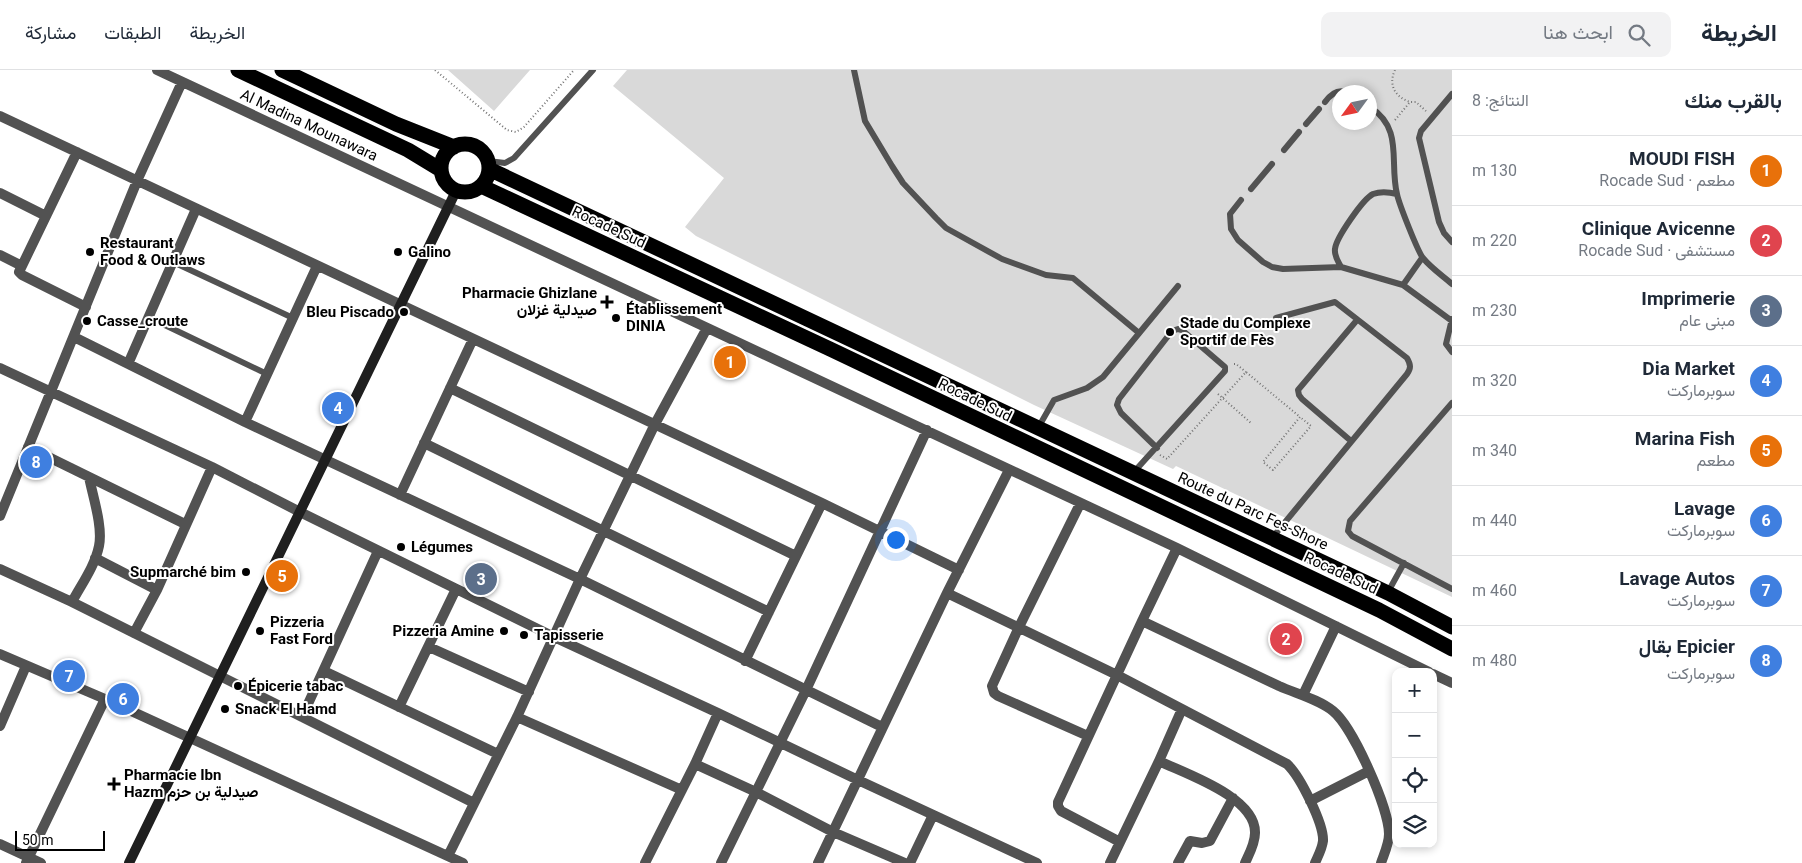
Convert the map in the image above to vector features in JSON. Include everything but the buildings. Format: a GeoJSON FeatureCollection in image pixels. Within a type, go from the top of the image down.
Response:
{"type":"FeatureCollection","features":[{"type":"Feature","properties":{"kind":"highway"},"geometry":{"type":"LineString","coordinates":[[238,70],[408,150],[441,170]]}},
{"type":"Feature","properties":{"kind":"highway"},"geometry":{"type":"LineString","coordinates":[[282,70],[396,124],[454,147]]}},
{"type":"Feature","properties":{"kind":"highway"},"geometry":{"type":"LineString","coordinates":[[462,144],[478,148],[484,154],[488,165],[487,178],[481,186],[470,192],[456,191],[446,183],[441,170],[442,161],[447,152],[454,147],[462,144]]}},
{"type":"Feature","properties":{"kind":"highway","name":"Rocade Sud"},"geometry":{"type":"LineString","coordinates":[[488,165],[1037,429]]}},
{"type":"Feature","properties":{"kind":"highway","name":"Rocade Sud"},"geometry":{"type":"LineString","coordinates":[[481,186],[830,349],[1378,610],[1452,649]]}},
{"type":"Feature","properties":{"kind":"highway","name":"Route du Parc Fes-Shore"},"geometry":{"type":"LineString","coordinates":[[1037,429],[1388,593],[1452,627]]}},
{"type":"Feature","properties":{"kind":"street","name":"Al Madina Mounawara"},"geometry":{"type":"LineString","coordinates":[[157,70],[1177,548],[1421,668]]}},
{"type":"Feature","properties":{"kind":"street"},"geometry":{"type":"LineString","coordinates":[[0,516],[137,181],[182,82]]}},
{"type":"Feature","properties":{"kind":"street"},"geometry":{"type":"LineString","coordinates":[[0,116],[822,502],[959,570]]}},
{"type":"Feature","properties":{"kind":"street"},"geometry":{"type":"LineString","coordinates":[[76,152],[20,272],[22,275],[86,307]]}},
{"type":"Feature","properties":{"kind":"street"},"geometry":{"type":"LineString","coordinates":[[129,863],[456,191]]}},
{"type":"Feature","properties":{"kind":"street"},"geometry":{"type":"LineString","coordinates":[[0,193],[46,216]]}},
{"type":"Feature","properties":{"kind":"street"},"geometry":{"type":"LineString","coordinates":[[128,364],[196,209]]}},
{"type":"Feature","properties":{"kind":"street"},"geometry":{"type":"LineString","coordinates":[[0,255],[22,266]]}},
{"type":"Feature","properties":{"kind":"street"},"geometry":{"type":"LineString","coordinates":[[245,422],[318,266]]}},
{"type":"Feature","properties":{"kind":"street"},"geometry":{"type":"LineString","coordinates":[[448,856],[529,692],[580,579],[654,424],[707,328]]}},
{"type":"Feature","properties":{"kind":"street"},"geometry":{"type":"LineString","coordinates":[[74,337],[245,422],[580,579],[882,727]]}},
{"type":"Feature","properties":{"kind":"street"},"geometry":{"type":"LineString","coordinates":[[400,495],[473,339]]}},
{"type":"Feature","properties":{"kind":"street"},"geometry":{"type":"LineString","coordinates":[[0,368],[212,467],[554,637],[718,712],[858,780],[1037,863]]}},
{"type":"Feature","properties":{"kind":"street"},"geometry":{"type":"LineString","coordinates":[[450,388],[796,556]]}},
{"type":"Feature","properties":{"kind":"street"},"geometry":{"type":"LineString","coordinates":[[722,863],[806,690],[927,430]]}},
{"type":"Feature","properties":{"kind":"street"},"geometry":{"type":"LineString","coordinates":[[424,443],[769,612]]}},
{"type":"Feature","properties":{"kind":"street"},"geometry":{"type":"LineString","coordinates":[[28,447],[185,524]]}},
{"type":"Feature","properties":{"kind":"street"},"geometry":{"type":"LineString","coordinates":[[134,634],[157,590],[212,467]]}},
{"type":"Feature","properties":{"kind":"street"},"geometry":{"type":"LineString","coordinates":[[818,863],[947,593],[1009,470]]}},
{"type":"Feature","properties":{"kind":"street"},"geometry":{"type":"LineString","coordinates":[[72,602],[95,558],[99,545],[100,534],[89,477]]}},
{"type":"Feature","properties":{"kind":"street"},"geometry":{"type":"LineString","coordinates":[[745,661],[822,502]]}},
{"type":"Feature","properties":{"kind":"street"},"geometry":{"type":"LineString","coordinates":[[1080,504],[1018,627],[992,686],[998,696],[1088,736]]}},
{"type":"Feature","properties":{"kind":"street"},"geometry":{"type":"LineString","coordinates":[[1120,842],[1061,811],[1058,802],[1177,548]]}},
{"type":"Feature","properties":{"kind":"street"},"geometry":{"type":"LineString","coordinates":[[302,717],[378,550]]}},
{"type":"Feature","properties":{"kind":"street"},"geometry":{"type":"LineString","coordinates":[[95,558],[157,590]]}},
{"type":"Feature","properties":{"kind":"street"},"geometry":{"type":"LineString","coordinates":[[0,569],[72,602],[474,803]]}},
{"type":"Feature","properties":{"kind":"street"},"geometry":{"type":"LineString","coordinates":[[399,707],[456,589]]}},
{"type":"Feature","properties":{"kind":"street"},"geometry":{"type":"LineString","coordinates":[[947,593],[1117,675],[1287,764],[1298,778],[1310,801],[1322,835],[1321,850],[1315,863]]}},
{"type":"Feature","properties":{"kind":"street"},"geometry":{"type":"LineString","coordinates":[[1142,620],[1266,680],[1324,705],[1334,712],[1355,741],[1383,804],[1389,832],[1388,842],[1381,863]]}},
{"type":"Feature","properties":{"kind":"street"},"geometry":{"type":"LineString","coordinates":[[1303,695],[1336,626]]}},
{"type":"Feature","properties":{"kind":"street"},"geometry":{"type":"LineString","coordinates":[[429,647],[529,692]]}},
{"type":"Feature","properties":{"kind":"street"},"geometry":{"type":"LineString","coordinates":[[0,654],[105,699],[463,863]]}},
{"type":"Feature","properties":{"kind":"street"},"geometry":{"type":"LineString","coordinates":[[0,726],[26,666]]}},
{"type":"Feature","properties":{"kind":"street"},"geometry":{"type":"LineString","coordinates":[[324,671],[498,754]]}},
{"type":"Feature","properties":{"kind":"street"},"geometry":{"type":"LineString","coordinates":[[1437,676],[1452,683]]}},
{"type":"Feature","properties":{"kind":"street"},"geometry":{"type":"LineString","coordinates":[[27,860],[105,699]]}},
{"type":"Feature","properties":{"kind":"street"},"geometry":{"type":"LineString","coordinates":[[1110,863],[1159,762],[1182,709]]}},
{"type":"Feature","properties":{"kind":"street"},"geometry":{"type":"LineString","coordinates":[[644,863],[695,764],[718,712]]}},
{"type":"Feature","properties":{"kind":"street"},"geometry":{"type":"LineString","coordinates":[[517,717],[682,790]]}},
{"type":"Feature","properties":{"kind":"street"},"geometry":{"type":"LineString","coordinates":[[1159,762],[1222,791],[1247,811],[1255,832],[1245,863]]}},
{"type":"Feature","properties":{"kind":"street"},"geometry":{"type":"LineString","coordinates":[[695,764],[756,792],[833,832],[905,863]]}},
{"type":"Feature","properties":{"kind":"street"},"geometry":{"type":"LineString","coordinates":[[1310,801],[1368,771]]}},
{"type":"Feature","properties":{"kind":"street"},"geometry":{"type":"LineString","coordinates":[[1178,863],[1190,841],[1202,843],[1210,841],[1233,798]]}},
{"type":"Feature","properties":{"kind":"street"},"geometry":{"type":"LineString","coordinates":[[910,863],[933,815]]}},
{"type":"Feature","properties":{"kind":"street"},"geometry":{"type":"LineString","coordinates":[[0,844],[27,860],[41,863]]}},
{"type":"Feature","properties":{"kind":"lane"},"geometry":{"type":"LineString","coordinates":[[488,165],[505,163],[514,158],[593,70]]}},
{"type":"Feature","properties":{"kind":"lane"},"geometry":{"type":"LineString","coordinates":[[854,70],[866,121],[892,166],[903,183],[946,228],[1002,260],[1046,275],[1073,278],[1138,333]]}},
{"type":"Feature","properties":{"kind":"lane"},"geometry":{"type":"LineString","coordinates":[[1325,102],[1332,94]]}},
{"type":"Feature","properties":{"kind":"lane"},"geometry":{"type":"LineString","coordinates":[[1452,94],[1422,131],[1419,138],[1438,222],[1452,242]]}},
{"type":"Feature","properties":{"kind":"lane"},"geometry":{"type":"LineString","coordinates":[[1306,124],[1319,109]]}},
{"type":"Feature","properties":{"kind":"lane"},"geometry":{"type":"LineString","coordinates":[[1377,113],[1388,127],[1392,138],[1397,194],[1422,258],[1452,284]]}},
{"type":"Feature","properties":{"kind":"lane"},"geometry":{"type":"LineString","coordinates":[[1284,150],[1299,132]]}},
{"type":"Feature","properties":{"kind":"lane"},"geometry":{"type":"LineString","coordinates":[[1251,189],[1272,164]]}},
{"type":"Feature","properties":{"kind":"lane"},"geometry":{"type":"LineString","coordinates":[[1342,267],[1335,256],[1336,241],[1366,199],[1382,192],[1397,194]]}},
{"type":"Feature","properties":{"kind":"lane"},"geometry":{"type":"LineString","coordinates":[[1241,200],[1230,214],[1231,229],[1238,240],[1263,262],[1272,267],[1283,269],[1342,267],[1403,285],[1452,320],[1446,344],[1452,352]]}},
{"type":"Feature","properties":{"kind":"lane"},"geometry":{"type":"LineString","coordinates":[[1403,285],[1422,258]]}},
{"type":"Feature","properties":{"kind":"lane"},"geometry":{"type":"LineString","coordinates":[[173,262],[293,318]]}},
{"type":"Feature","properties":{"kind":"lane"},"geometry":{"type":"LineString","coordinates":[[1037,429],[1054,400],[1088,388],[1103,377],[1178,286]]}},
{"type":"Feature","properties":{"kind":"lane"},"geometry":{"type":"LineString","coordinates":[[1271,539],[1410,369],[1407,358],[1335,302],[1276,318]]}},
{"type":"Feature","properties":{"kind":"lane"},"geometry":{"type":"LineString","coordinates":[[148,317],[267,374]]}},
{"type":"Feature","properties":{"kind":"lane"},"geometry":{"type":"LineString","coordinates":[[1351,441],[1302,399],[1298,390],[1357,320]]}},
{"type":"Feature","properties":{"kind":"lane"},"geometry":{"type":"LineString","coordinates":[[1132,474],[1155,449],[1211,387],[1225,371],[1226,367],[1182,330],[1178,329],[1172,331],[1119,399],[1117,405],[1121,413],[1155,449]]}},
{"type":"Feature","properties":{"kind":"lane"},"geometry":{"type":"LineString","coordinates":[[1452,403],[1356,514],[1348,526],[1348,531],[1352,536],[1452,589]]}},
{"type":"Feature","properties":{"kind":"lane"},"geometry":{"type":"LineString","coordinates":[[1388,593],[1404,564]]}},
{"type":"Feature","properties":{"kind":"path"},"geometry":{"type":"LineString","coordinates":[[435,70],[506,130],[516,132],[524,127],[574,70]]}},
{"type":"Feature","properties":{"kind":"path"},"geometry":{"type":"LineString","coordinates":[[1395,70],[1392,84],[1396,93],[1402,99],[1416,102],[1433,117]]}},
{"type":"Feature","properties":{"kind":"path"},"geometry":{"type":"LineString","coordinates":[[1388,127],[1410,102]]}},
{"type":"Feature","properties":{"kind":"path"},"geometry":{"type":"LineString","coordinates":[[1226,367],[1236,364],[1311,426],[1273,470],[1263,462],[1300,417]]}},
{"type":"Feature","properties":{"kind":"path"},"geometry":{"type":"LineString","coordinates":[[1155,449],[1167,460],[1246,372]]}},
{"type":"Feature","properties":{"kind":"path"},"geometry":{"type":"LineString","coordinates":[[1211,387],[1251,423]]}},
{"type":"Feature","properties":{"kind":"shaded area"},"geometry":{"type":"Polygon","coordinates":[[[448,70],[530,70],[494,111],[448,70]]]}},
{"type":"Feature","properties":{"kind":"shaded area","name":"Stade du Complexe Sportif de Fès"},"geometry":{"type":"Polygon","coordinates":[[[627,70],[1452,70],[1452,597],[1176,466],[1173,469],[1034,405],[696,236],[685,227],[724,178],[613,86],[627,70]]]}},
{"type":"Feature","properties":{"kind":"place","name":"Restaurant Food & Outlaws"},"geometry":{"type":"Point","coordinates":[90,252]}},
{"type":"Feature","properties":{"kind":"place","name":"Galino"},"geometry":{"type":"Point","coordinates":[398,252]}},
{"type":"Feature","properties":{"kind":"place","name":"Pharmacie Ghizlane صيدلية غزلان"},"geometry":{"type":"Point","coordinates":[607,302]}},
{"type":"Feature","properties":{"kind":"place","name":"Bleu Piscado"},"geometry":{"type":"Point","coordinates":[404,312]}},
{"type":"Feature","properties":{"kind":"place","name":"Établissement DINIA"},"geometry":{"type":"Point","coordinates":[616,318]}},
{"type":"Feature","properties":{"kind":"place","name":"Casse_croute"},"geometry":{"type":"Point","coordinates":[87,321]}},
{"type":"Feature","properties":{"kind":"place","name":"Stade du Complexe Sportif de Fès"},"geometry":{"type":"Point","coordinates":[1170,332]}},
{"type":"Feature","properties":{"kind":"place","name":"MOUDI FISH"},"geometry":{"type":"Point","coordinates":[730,362]}},
{"type":"Feature","properties":{"kind":"place","name":"Dia Market"},"geometry":{"type":"Point","coordinates":[338,408]}},
{"type":"Feature","properties":{"kind":"place","name":"Epicier بقال"},"geometry":{"type":"Point","coordinates":[36,462]}},
{"type":"Feature","properties":{"kind":"place","name":"Légumes"},"geometry":{"type":"Point","coordinates":[401,547]}},
{"type":"Feature","properties":{"kind":"place","name":"Supmarché bim"},"geometry":{"type":"Point","coordinates":[246,572]}},
{"type":"Feature","properties":{"kind":"place","name":"Marina Fish"},"geometry":{"type":"Point","coordinates":[282,576]}},
{"type":"Feature","properties":{"kind":"place","name":"Imprimerie"},"geometry":{"type":"Point","coordinates":[481,579]}},
{"type":"Feature","properties":{"kind":"place","name":"Pizzeria Fast Ford"},"geometry":{"type":"Point","coordinates":[260,631]}},
{"type":"Feature","properties":{"kind":"place","name":"Pizzeria Amine"},"geometry":{"type":"Point","coordinates":[504,631]}},
{"type":"Feature","properties":{"kind":"place","name":"Tapisserie"},"geometry":{"type":"Point","coordinates":[524,635]}},
{"type":"Feature","properties":{"kind":"place","name":"Clinique Avicenne"},"geometry":{"type":"Point","coordinates":[1286,639]}},
{"type":"Feature","properties":{"kind":"place","name":"Lavage Autos"},"geometry":{"type":"Point","coordinates":[69,676]}},
{"type":"Feature","properties":{"kind":"place","name":"Épicerie tabac"},"geometry":{"type":"Point","coordinates":[238,686]}},
{"type":"Feature","properties":{"kind":"place","name":"Lavage"},"geometry":{"type":"Point","coordinates":[123,699]}},
{"type":"Feature","properties":{"kind":"place","name":"Snack El Hamd"},"geometry":{"type":"Point","coordinates":[225,709]}},
{"type":"Feature","properties":{"kind":"place","name":"Pharmacie Ibn Hazm صيدلية بن حزم"},"geometry":{"type":"Point","coordinates":[114,784]}}]}
